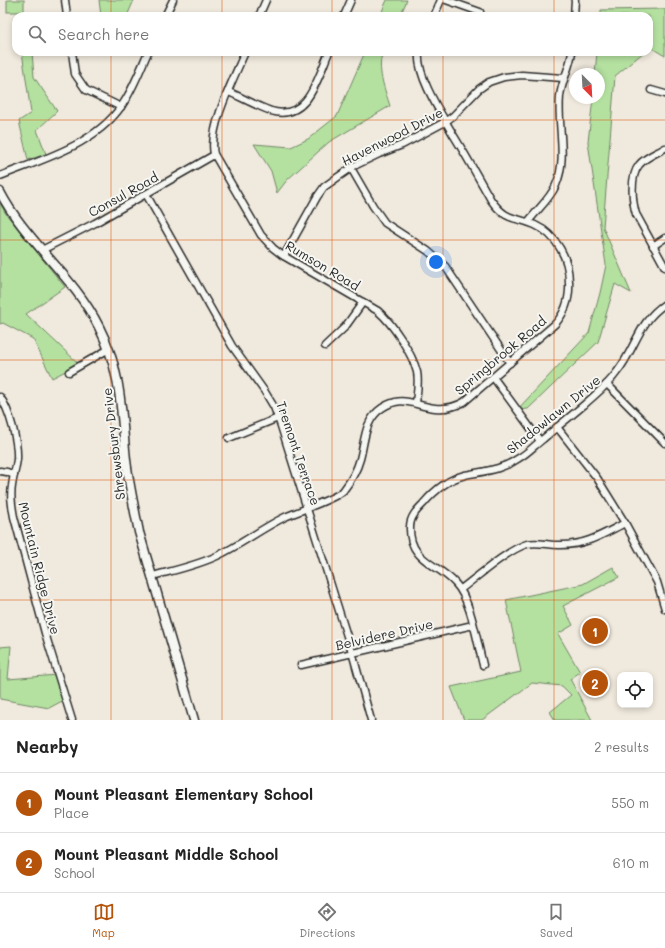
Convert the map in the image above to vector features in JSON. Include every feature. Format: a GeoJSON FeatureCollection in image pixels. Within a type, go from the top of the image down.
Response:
{"type":"FeatureCollection","features":[{"type":"Feature","properties":{"kind":"main road","name":"Shrewsbury Drive"},"geometry":{"type":"LineString","coordinates":[[0,192],[13,214],[81,297],[97,323],[109,349],[117,375],[121,396],[126,460],[139,532],[194,720]]}},
{"type":"Feature","properties":{"kind":"street"},"geometry":{"type":"LineString","coordinates":[[65,0],[66,12]]}},
{"type":"Feature","properties":{"kind":"street"},"geometry":{"type":"LineString","coordinates":[[167,12],[173,0]]}},
{"type":"Feature","properties":{"kind":"street"},"geometry":{"type":"LineString","coordinates":[[261,12],[266,0]]}},
{"type":"Feature","properties":{"kind":"street"},"geometry":{"type":"LineString","coordinates":[[346,12],[351,0]]}},
{"type":"Feature","properties":{"kind":"street"},"geometry":{"type":"LineString","coordinates":[[436,12],[441,0]]}},
{"type":"Feature","properties":{"kind":"street"},"geometry":{"type":"LineString","coordinates":[[446,0],[480,12]]}},
{"type":"Feature","properties":{"kind":"street"},"geometry":{"type":"LineString","coordinates":[[574,0],[574,12]]}},
{"type":"Feature","properties":{"kind":"street"},"geometry":{"type":"LineString","coordinates":[[73,56],[75,74],[86,90],[90,94],[121,107]]}},
{"type":"Feature","properties":{"kind":"street"},"geometry":{"type":"LineString","coordinates":[[0,176],[72,147],[88,138],[102,127],[115,115],[126,99],[146,56]]}},
{"type":"Feature","properties":{"kind":"street","name":"Rumson Road"},"geometry":{"type":"LineString","coordinates":[[243,56],[214,131],[214,155],[261,235],[273,248],[284,256],[363,302],[383,315],[390,322],[406,348],[417,372],[418,381],[416,403]]}},
{"type":"Feature","properties":{"kind":"street"},"geometry":{"type":"LineString","coordinates":[[229,92],[273,111],[283,112],[292,110],[300,107],[310,96],[327,56]]}},
{"type":"Feature","properties":{"kind":"street","name":"Springbrook Road"},"geometry":{"type":"LineString","coordinates":[[153,576],[203,561],[220,554],[260,530],[306,508],[338,496],[349,483],[360,460],[367,427],[376,413],[395,403],[416,403],[435,408],[455,406],[468,399],[561,318],[565,310],[570,291],[569,274],[563,252],[547,232],[528,222],[506,216],[497,209],[430,94],[418,62],[419,56]]}},
{"type":"Feature","properties":{"kind":"street"},"geometry":{"type":"LineString","coordinates":[[528,222],[550,195],[559,174],[562,155],[559,114],[560,95],[563,78],[569,69],[571,56]]}},
{"type":"Feature","properties":{"kind":"street","name":"Havenwood Drive"},"geometry":{"type":"LineString","coordinates":[[284,256],[324,186],[351,168],[407,142],[446,121],[453,116],[479,89],[489,82],[504,77],[522,75],[563,78]]}},
{"type":"Feature","properties":{"kind":"street"},"geometry":{"type":"LineString","coordinates":[[651,90],[665,94]]}},
{"type":"Feature","properties":{"kind":"street"},"geometry":{"type":"LineString","coordinates":[[665,148],[644,160],[634,173],[634,205],[636,214],[665,267]]}},
{"type":"Feature","properties":{"kind":"street","name":"Consul Road"},"geometry":{"type":"LineString","coordinates":[[42,250],[95,223],[214,155]]}},
{"type":"Feature","properties":{"kind":"street"},"geometry":{"type":"LineString","coordinates":[[351,168],[373,206],[385,223],[428,251],[445,266],[510,362]]}},
{"type":"Feature","properties":{"kind":"street","name":"Tremont Terrace"},"geometry":{"type":"LineString","coordinates":[[146,194],[232,346],[274,407],[352,652],[371,720]]}},
{"type":"Feature","properties":{"kind":"street"},"geometry":{"type":"LineString","coordinates":[[653,246],[665,238]]}},
{"type":"Feature","properties":{"kind":"street"},"geometry":{"type":"LineString","coordinates":[[325,346],[345,326],[363,302]]}},
{"type":"Feature","properties":{"kind":"street","name":"Shadowlawn Drive"},"geometry":{"type":"LineString","coordinates":[[483,665],[467,601],[461,589],[455,582],[426,562],[414,547],[410,527],[415,512],[444,484],[464,476],[497,470],[520,458],[607,384],[626,360],[648,318],[655,310],[665,304]]}},
{"type":"Feature","properties":{"kind":"street"},"geometry":{"type":"LineString","coordinates":[[69,372],[109,349]]}},
{"type":"Feature","properties":{"kind":"street"},"geometry":{"type":"LineString","coordinates":[[493,377],[540,441]]}},
{"type":"Feature","properties":{"kind":"street"},"geometry":{"type":"LineString","coordinates":[[607,384],[665,443]]}},
{"type":"Feature","properties":{"kind":"street","name":"Mountain Ridge Drive"},"geometry":{"type":"LineString","coordinates":[[0,397],[10,418],[15,438],[17,458],[11,502],[14,517],[45,633],[72,720]]}},
{"type":"Feature","properties":{"kind":"street"},"geometry":{"type":"LineString","coordinates":[[228,438],[278,418]]}},
{"type":"Feature","properties":{"kind":"street"},"geometry":{"type":"LineString","coordinates":[[557,427],[597,478],[625,523],[657,582],[665,609]]}},
{"type":"Feature","properties":{"kind":"street"},"geometry":{"type":"LineString","coordinates":[[0,471],[14,475]]}},
{"type":"Feature","properties":{"kind":"street"},"geometry":{"type":"LineString","coordinates":[[461,589],[510,553],[528,544],[559,546],[575,545],[586,542],[625,523]]}},
{"type":"Feature","properties":{"kind":"street","name":"Belvidere Drive"},"geometry":{"type":"LineString","coordinates":[[301,665],[473,625]]}},
{"type":"Feature","properties":{"kind":"green space"},"geometry":{"type":"Polygon","coordinates":[[[7,0],[24,0],[24,12],[7,12],[7,0]]]}},
{"type":"Feature","properties":{"kind":"green space"},"geometry":{"type":"Polygon","coordinates":[[[99,0],[134,0],[129,12],[100,12],[99,0]]]}},
{"type":"Feature","properties":{"kind":"green space"},"geometry":{"type":"Polygon","coordinates":[[[387,0],[407,0],[402,12],[382,12],[387,0]]]}},
{"type":"Feature","properties":{"kind":"green space"},"geometry":{"type":"Polygon","coordinates":[[[665,9],[665,56],[653,49],[653,12],[601,12],[601,10],[665,9]]]}},
{"type":"Feature","properties":{"kind":"green space"},"geometry":{"type":"Polygon","coordinates":[[[23,56],[32,56],[34,77],[57,111],[37,130],[46,154],[28,160],[19,121],[31,113],[23,56]]]}},
{"type":"Feature","properties":{"kind":"green space"},"geometry":{"type":"Polygon","coordinates":[[[363,56],[382,56],[380,65],[381,72],[390,106],[329,142],[287,180],[277,193],[271,171],[254,144],[291,147],[308,139],[337,116],[363,56]]]}},
{"type":"Feature","properties":{"kind":"green space"},"geometry":{"type":"Polygon","coordinates":[[[597,56],[639,56],[615,76],[603,227],[631,293],[615,284],[598,342],[528,409],[517,410],[589,333],[600,293],[606,265],[588,142],[592,104],[605,104],[605,68],[596,68],[597,56]]]}},
{"type":"Feature","properties":{"kind":"green space"},"geometry":{"type":"Polygon","coordinates":[[[0,203],[6,214],[65,287],[26,314],[79,364],[52,378],[33,339],[3,323],[0,324],[0,203]]]}},
{"type":"Feature","properties":{"kind":"green space"},"geometry":{"type":"Polygon","coordinates":[[[613,567],[619,577],[563,606],[573,625],[558,634],[580,672],[570,679],[592,720],[555,720],[550,712],[571,695],[562,686],[532,683],[482,720],[464,720],[451,687],[521,672],[506,600],[583,584],[613,567]]]}},
{"type":"Feature","properties":{"kind":"green space"},"geometry":{"type":"Polygon","coordinates":[[[11,646],[8,679],[57,675],[64,700],[49,708],[0,699],[0,647],[11,646]]]}},
{"type":"Feature","properties":{"kind":"place","name":"Mount Pleasant Elementary School"},"geometry":{"type":"Point","coordinates":[595,631]}},
{"type":"Feature","properties":{"kind":"place","name":"Mount Pleasant Middle School"},"geometry":{"type":"Point","coordinates":[595,683]}}]}
